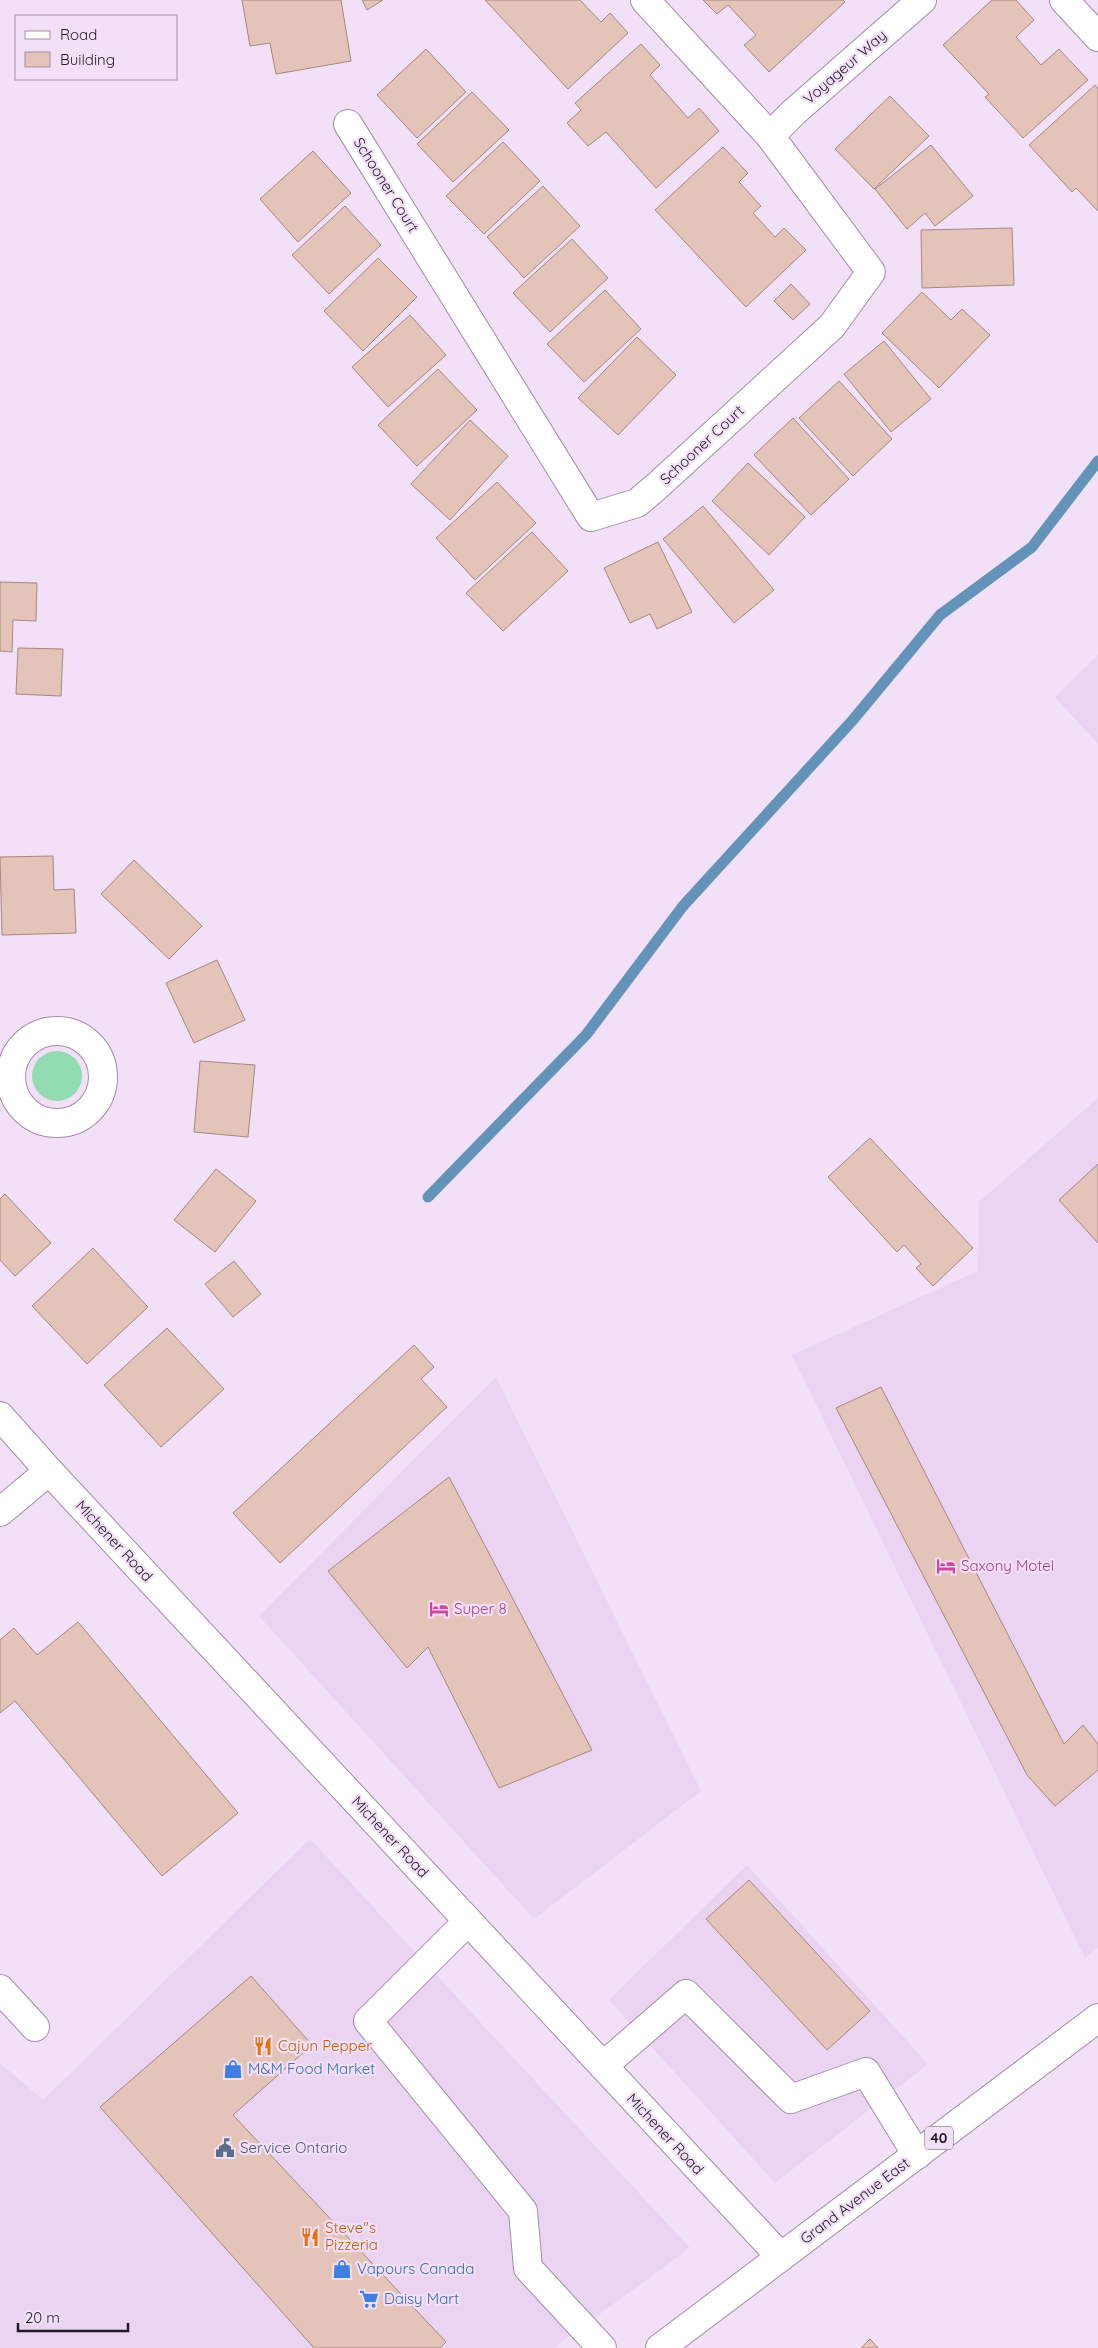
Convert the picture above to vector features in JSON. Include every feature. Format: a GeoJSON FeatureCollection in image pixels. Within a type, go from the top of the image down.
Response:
{"type":"FeatureCollection","features":[{"type":"Feature","properties":{"kind":"street","name":"Schooner Court"},"geometry":{"type":"LineString","coordinates":[[348,124],[591,517],[637,502],[656,487],[832,326],[871,272],[770,136],[645,0]]}},
{"type":"Feature","properties":{"kind":"street","name":"Voyageur Way"},"geometry":{"type":"LineString","coordinates":[[770,136],[922,0]]}},
{"type":"Feature","properties":{"kind":"street"},"geometry":{"type":"LineString","coordinates":[[1064,0],[1098,37]]}},
{"type":"Feature","properties":{"kind":"street","name":"Michener Road"},"geometry":{"type":"LineString","coordinates":[[0,1416],[49,1471],[781,2257]]}},
{"type":"Feature","properties":{"kind":"street"},"geometry":{"type":"LineString","coordinates":[[0,1512],[49,1471]]}},
{"type":"Feature","properties":{"kind":"street"},"geometry":{"type":"LineString","coordinates":[[468,1921],[368,2021],[523,2211],[528,2268],[602,2348]]}},
{"type":"Feature","properties":{"kind":"street"},"geometry":{"type":"LineString","coordinates":[[0,1989],[35,2027]]}},
{"type":"Feature","properties":{"kind":"street"},"geometry":{"type":"LineString","coordinates":[[602,2066],[686,1994],[791,2099],[866,2072],[917,2155]]}},
{"type":"Feature","properties":{"kind":"street","name":"Grand Avenue East"},"geometry":{"type":"LineString","coordinates":[[660,2348],[1098,2018]]}},
{"type":"Feature","properties":{"kind":"shaded area"},"geometry":{"type":"Polygon","coordinates":[[[1098,655],[1098,744],[1055,697],[1098,655]]]}},
{"type":"Feature","properties":{"kind":"shaded area"},"geometry":{"type":"Polygon","coordinates":[[[1098,1098],[1098,1948],[1085,1958],[792,1355],[978,1271],[979,1202],[1098,1098]]]}},
{"type":"Feature","properties":{"kind":"shaded area"},"geometry":{"type":"Polygon","coordinates":[[[496,1377],[701,1791],[534,1919],[259,1616],[496,1377]]]}},
{"type":"Feature","properties":{"kind":"shaded area"},"geometry":{"type":"Polygon","coordinates":[[[310,1839],[690,2248],[553,2348],[0,2348],[0,2063],[43,2100],[310,1839]]]}},
{"type":"Feature","properties":{"kind":"shaded area"},"geometry":{"type":"Polygon","coordinates":[[[747,1865],[928,2064],[775,2183],[609,2000],[747,1865]]]}},
{"type":"Feature","properties":{"kind":"green space"},"geometry":{"type":"Polygon","coordinates":[[[62,1051],[75,1058],[81,1066],[81,1086],[75,1094],[67,1100],[52,1101],[39,1094],[33,1086],[32,1071],[39,1058],[47,1052],[62,1051]]]}},
{"type":"Feature","properties":{"kind":"building"},"geometry":{"type":"Polygon","coordinates":[[[242,0],[341,0],[351,61],[276,74],[270,43],[250,46],[242,0]]]}},
{"type":"Feature","properties":{"kind":"building"},"geometry":{"type":"Polygon","coordinates":[[[362,0],[383,0],[367,10],[362,0]]]}},
{"type":"Feature","properties":{"kind":"building"},"geometry":{"type":"Polygon","coordinates":[[[485,0],[580,0],[601,22],[610,13],[628,33],[568,89],[485,0]]]}},
{"type":"Feature","properties":{"kind":"building"},"geometry":{"type":"Polygon","coordinates":[[[703,0],[843,0],[845,2],[769,72],[744,45],[756,35],[728,5],[717,14],[703,0]]]}},
{"type":"Feature","properties":{"kind":"building"},"geometry":{"type":"Polygon","coordinates":[[[992,0],[1016,0],[1034,20],[1016,37],[1041,65],[1059,49],[1088,80],[1023,138],[985,97],[989,94],[943,45],[992,0]]]}},
{"type":"Feature","properties":{"kind":"building"},"geometry":{"type":"Polygon","coordinates":[[[641,44],[660,65],[650,75],[688,118],[699,108],[719,131],[656,188],[606,132],[588,146],[567,123],[581,110],[575,103],[641,44]]]}},
{"type":"Feature","properties":{"kind":"building"},"geometry":{"type":"Polygon","coordinates":[[[426,49],[466,92],[417,138],[377,95],[426,49]]]}},
{"type":"Feature","properties":{"kind":"building"},"geometry":{"type":"Polygon","coordinates":[[[1095,85],[1098,89],[1098,211],[1076,188],[1072,192],[1029,145],[1095,85]]]}},
{"type":"Feature","properties":{"kind":"building"},"geometry":{"type":"Polygon","coordinates":[[[472,92],[509,130],[453,182],[417,144],[472,92]]]}},
{"type":"Feature","properties":{"kind":"building"},"geometry":{"type":"Polygon","coordinates":[[[890,96],[929,136],[874,189],[835,149],[890,96]]]}},
{"type":"Feature","properties":{"kind":"building"},"geometry":{"type":"Polygon","coordinates":[[[503,142],[540,181],[484,234],[446,196],[503,142]]]}},
{"type":"Feature","properties":{"kind":"building"},"geometry":{"type":"Polygon","coordinates":[[[931,145],[973,196],[935,226],[925,213],[907,229],[875,189],[931,145]]]}},
{"type":"Feature","properties":{"kind":"building"},"geometry":{"type":"Polygon","coordinates":[[[723,147],[748,173],[739,182],[761,206],[753,213],[775,237],[784,228],[806,250],[746,307],[655,210],[723,147]]]}},
{"type":"Feature","properties":{"kind":"building"},"geometry":{"type":"Polygon","coordinates":[[[313,151],[351,193],[298,242],[260,199],[313,151]]]}},
{"type":"Feature","properties":{"kind":"building"},"geometry":{"type":"Polygon","coordinates":[[[543,186],[580,226],[524,278],[487,237],[543,186]]]}},
{"type":"Feature","properties":{"kind":"building"},"geometry":{"type":"Polygon","coordinates":[[[345,206],[381,245],[329,294],[292,255],[345,206]]]}},
{"type":"Feature","properties":{"kind":"building"},"geometry":{"type":"Polygon","coordinates":[[[1012,228],[1014,285],[922,288],[921,230],[1012,228]]]}},
{"type":"Feature","properties":{"kind":"building"},"geometry":{"type":"Polygon","coordinates":[[[572,239],[608,278],[550,332],[513,293],[572,239]]]}},
{"type":"Feature","properties":{"kind":"building"},"geometry":{"type":"Polygon","coordinates":[[[378,258],[417,297],[363,351],[324,311],[378,258]]]}},
{"type":"Feature","properties":{"kind":"building"},"geometry":{"type":"Polygon","coordinates":[[[791,284],[810,304],[793,320],[774,301],[791,284]]]}},
{"type":"Feature","properties":{"kind":"building"},"geometry":{"type":"Polygon","coordinates":[[[605,290],[641,329],[584,382],[547,344],[605,290]]]}},
{"type":"Feature","properties":{"kind":"building"},"geometry":{"type":"Polygon","coordinates":[[[922,292],[951,320],[962,309],[990,335],[939,388],[882,333],[922,292]]]}},
{"type":"Feature","properties":{"kind":"building"},"geometry":{"type":"Polygon","coordinates":[[[410,315],[446,355],[388,407],[352,367],[410,315]]]}},
{"type":"Feature","properties":{"kind":"building"},"geometry":{"type":"Polygon","coordinates":[[[637,337],[676,375],[618,435],[578,398],[637,337]]]}},
{"type":"Feature","properties":{"kind":"building"},"geometry":{"type":"Polygon","coordinates":[[[884,341],[931,399],[891,432],[844,374],[884,341]]]}},
{"type":"Feature","properties":{"kind":"building"},"geometry":{"type":"Polygon","coordinates":[[[438,369],[477,410],[417,466],[378,425],[438,369]]]}},
{"type":"Feature","properties":{"kind":"building"},"geometry":{"type":"Polygon","coordinates":[[[839,381],[892,439],[853,476],[799,418],[839,381]]]}},
{"type":"Feature","properties":{"kind":"building"},"geometry":{"type":"Polygon","coordinates":[[[793,418],[849,479],[811,515],[754,455],[793,418]]]}},
{"type":"Feature","properties":{"kind":"building"},"geometry":{"type":"Polygon","coordinates":[[[470,420],[508,456],[450,520],[411,484],[470,420]]]}},
{"type":"Feature","properties":{"kind":"building"},"geometry":{"type":"Polygon","coordinates":[[[748,463],[805,517],[769,555],[712,501],[748,463]]]}},
{"type":"Feature","properties":{"kind":"building"},"geometry":{"type":"Polygon","coordinates":[[[497,482],[536,523],[475,580],[436,538],[497,482]]]}},
{"type":"Feature","properties":{"kind":"building"},"geometry":{"type":"Polygon","coordinates":[[[703,506],[774,590],[734,623],[663,539],[703,506]]]}},
{"type":"Feature","properties":{"kind":"building"},"geometry":{"type":"Polygon","coordinates":[[[532,532],[568,571],[503,631],[466,593],[532,532]]]}},
{"type":"Feature","properties":{"kind":"building"},"geometry":{"type":"Polygon","coordinates":[[[658,542],[692,612],[657,629],[650,614],[630,623],[604,568],[658,542]]]}},
{"type":"Feature","properties":{"kind":"building"},"geometry":{"type":"Polygon","coordinates":[[[0,582],[37,583],[36,621],[13,620],[12,652],[0,651],[0,582]]]}},
{"type":"Feature","properties":{"kind":"building"},"geometry":{"type":"Polygon","coordinates":[[[18,648],[63,649],[61,696],[16,694],[18,648]]]}},
{"type":"Feature","properties":{"kind":"building"},"geometry":{"type":"Polygon","coordinates":[[[53,856],[54,890],[74,889],[76,933],[2,935],[0,857],[53,856]]]}},
{"type":"Feature","properties":{"kind":"building"},"geometry":{"type":"Polygon","coordinates":[[[134,860],[202,926],[169,959],[101,894],[134,860]]]}},
{"type":"Feature","properties":{"kind":"building"},"geometry":{"type":"Polygon","coordinates":[[[217,960],[245,1020],[194,1043],[166,983],[217,960]]]}},
{"type":"Feature","properties":{"kind":"building"},"geometry":{"type":"Polygon","coordinates":[[[200,1061],[255,1065],[248,1137],[194,1132],[200,1061]]]}},
{"type":"Feature","properties":{"kind":"building"},"geometry":{"type":"Polygon","coordinates":[[[870,1138],[973,1248],[933,1286],[916,1268],[921,1264],[904,1245],[897,1252],[828,1177],[870,1138]]]}},
{"type":"Feature","properties":{"kind":"building"},"geometry":{"type":"Polygon","coordinates":[[[1098,1164],[1098,1243],[1059,1200],[1098,1164]]]}},
{"type":"Feature","properties":{"kind":"building"},"geometry":{"type":"Polygon","coordinates":[[[216,1169],[256,1201],[215,1252],[174,1220],[216,1169]]]}},
{"type":"Feature","properties":{"kind":"building"},"geometry":{"type":"Polygon","coordinates":[[[5,1194],[51,1243],[15,1276],[0,1260],[0,1199],[5,1194]]]}},
{"type":"Feature","properties":{"kind":"building"},"geometry":{"type":"Polygon","coordinates":[[[93,1248],[148,1307],[87,1364],[32,1306],[93,1248]]]}},
{"type":"Feature","properties":{"kind":"building"},"geometry":{"type":"Polygon","coordinates":[[[234,1261],[261,1294],[233,1317],[205,1284],[234,1261]]]}},
{"type":"Feature","properties":{"kind":"building"},"geometry":{"type":"Polygon","coordinates":[[[167,1328],[224,1389],[161,1447],[104,1385],[167,1328]]]}},
{"type":"Feature","properties":{"kind":"building"},"geometry":{"type":"Polygon","coordinates":[[[414,1345],[434,1367],[421,1379],[447,1407],[280,1563],[233,1513],[414,1345]]]}},
{"type":"Feature","properties":{"kind":"building","name":"Saxony Motel"},"geometry":{"type":"Polygon","coordinates":[[[881,1387],[1064,1744],[1083,1725],[1098,1744],[1098,1770],[1055,1806],[1027,1775],[836,1408],[881,1387]]]}},
{"type":"Feature","properties":{"kind":"building","name":"Super 8"},"geometry":{"type":"Polygon","coordinates":[[[449,1477],[592,1750],[499,1788],[428,1647],[407,1668],[328,1571],[449,1477]]]}},
{"type":"Feature","properties":{"kind":"building"},"geometry":{"type":"Polygon","coordinates":[[[78,1622],[238,1813],[162,1876],[15,1701],[0,1713],[0,1640],[14,1628],[37,1655],[78,1622]]]}},
{"type":"Feature","properties":{"kind":"building"},"geometry":{"type":"Polygon","coordinates":[[[749,1880],[870,2011],[827,2050],[706,1919],[749,1880]]]}},
{"type":"Feature","properties":{"kind":"building"},"geometry":{"type":"Polygon","coordinates":[[[251,1976],[312,2045],[233,2115],[446,2342],[440,2348],[314,2348],[100,2107],[251,1976]]]}},
{"type":"Feature","properties":{"kind":"building"},"geometry":{"type":"Polygon","coordinates":[[[870,2339],[878,2348],[861,2348],[870,2339]]]}},
{"type":"Feature","properties":{"kind":"waterway"},"geometry":{"type":"LineString","coordinates":[[428,1197],[586,1035],[683,906],[852,721],[940,615],[1032,547],[1098,461]]}},
{"type":"Feature","properties":{"kind":"place","name":"Saxony Motel"},"geometry":{"type":"Point","coordinates":[946,1566]}},
{"type":"Feature","properties":{"kind":"place","name":"Super 8"},"geometry":{"type":"Point","coordinates":[439,1609]}},
{"type":"Feature","properties":{"kind":"place","name":"Cajun Pepper"},"geometry":{"type":"Point","coordinates":[263,2046]}},
{"type":"Feature","properties":{"kind":"place","name":"M&M Food Market"},"geometry":{"type":"Point","coordinates":[233,2069]}},
{"type":"Feature","properties":{"kind":"place","name":"Service Ontario"},"geometry":{"type":"Point","coordinates":[225,2148]}},
{"type":"Feature","properties":{"kind":"place","name":"Steve''s Pizzeria"},"geometry":{"type":"Point","coordinates":[310,2237]}},
{"type":"Feature","properties":{"kind":"place","name":"Vapours Canada"},"geometry":{"type":"Point","coordinates":[342,2269]}},
{"type":"Feature","properties":{"kind":"place","name":"Daisy Mart"},"geometry":{"type":"Point","coordinates":[369,2299]}}]}
